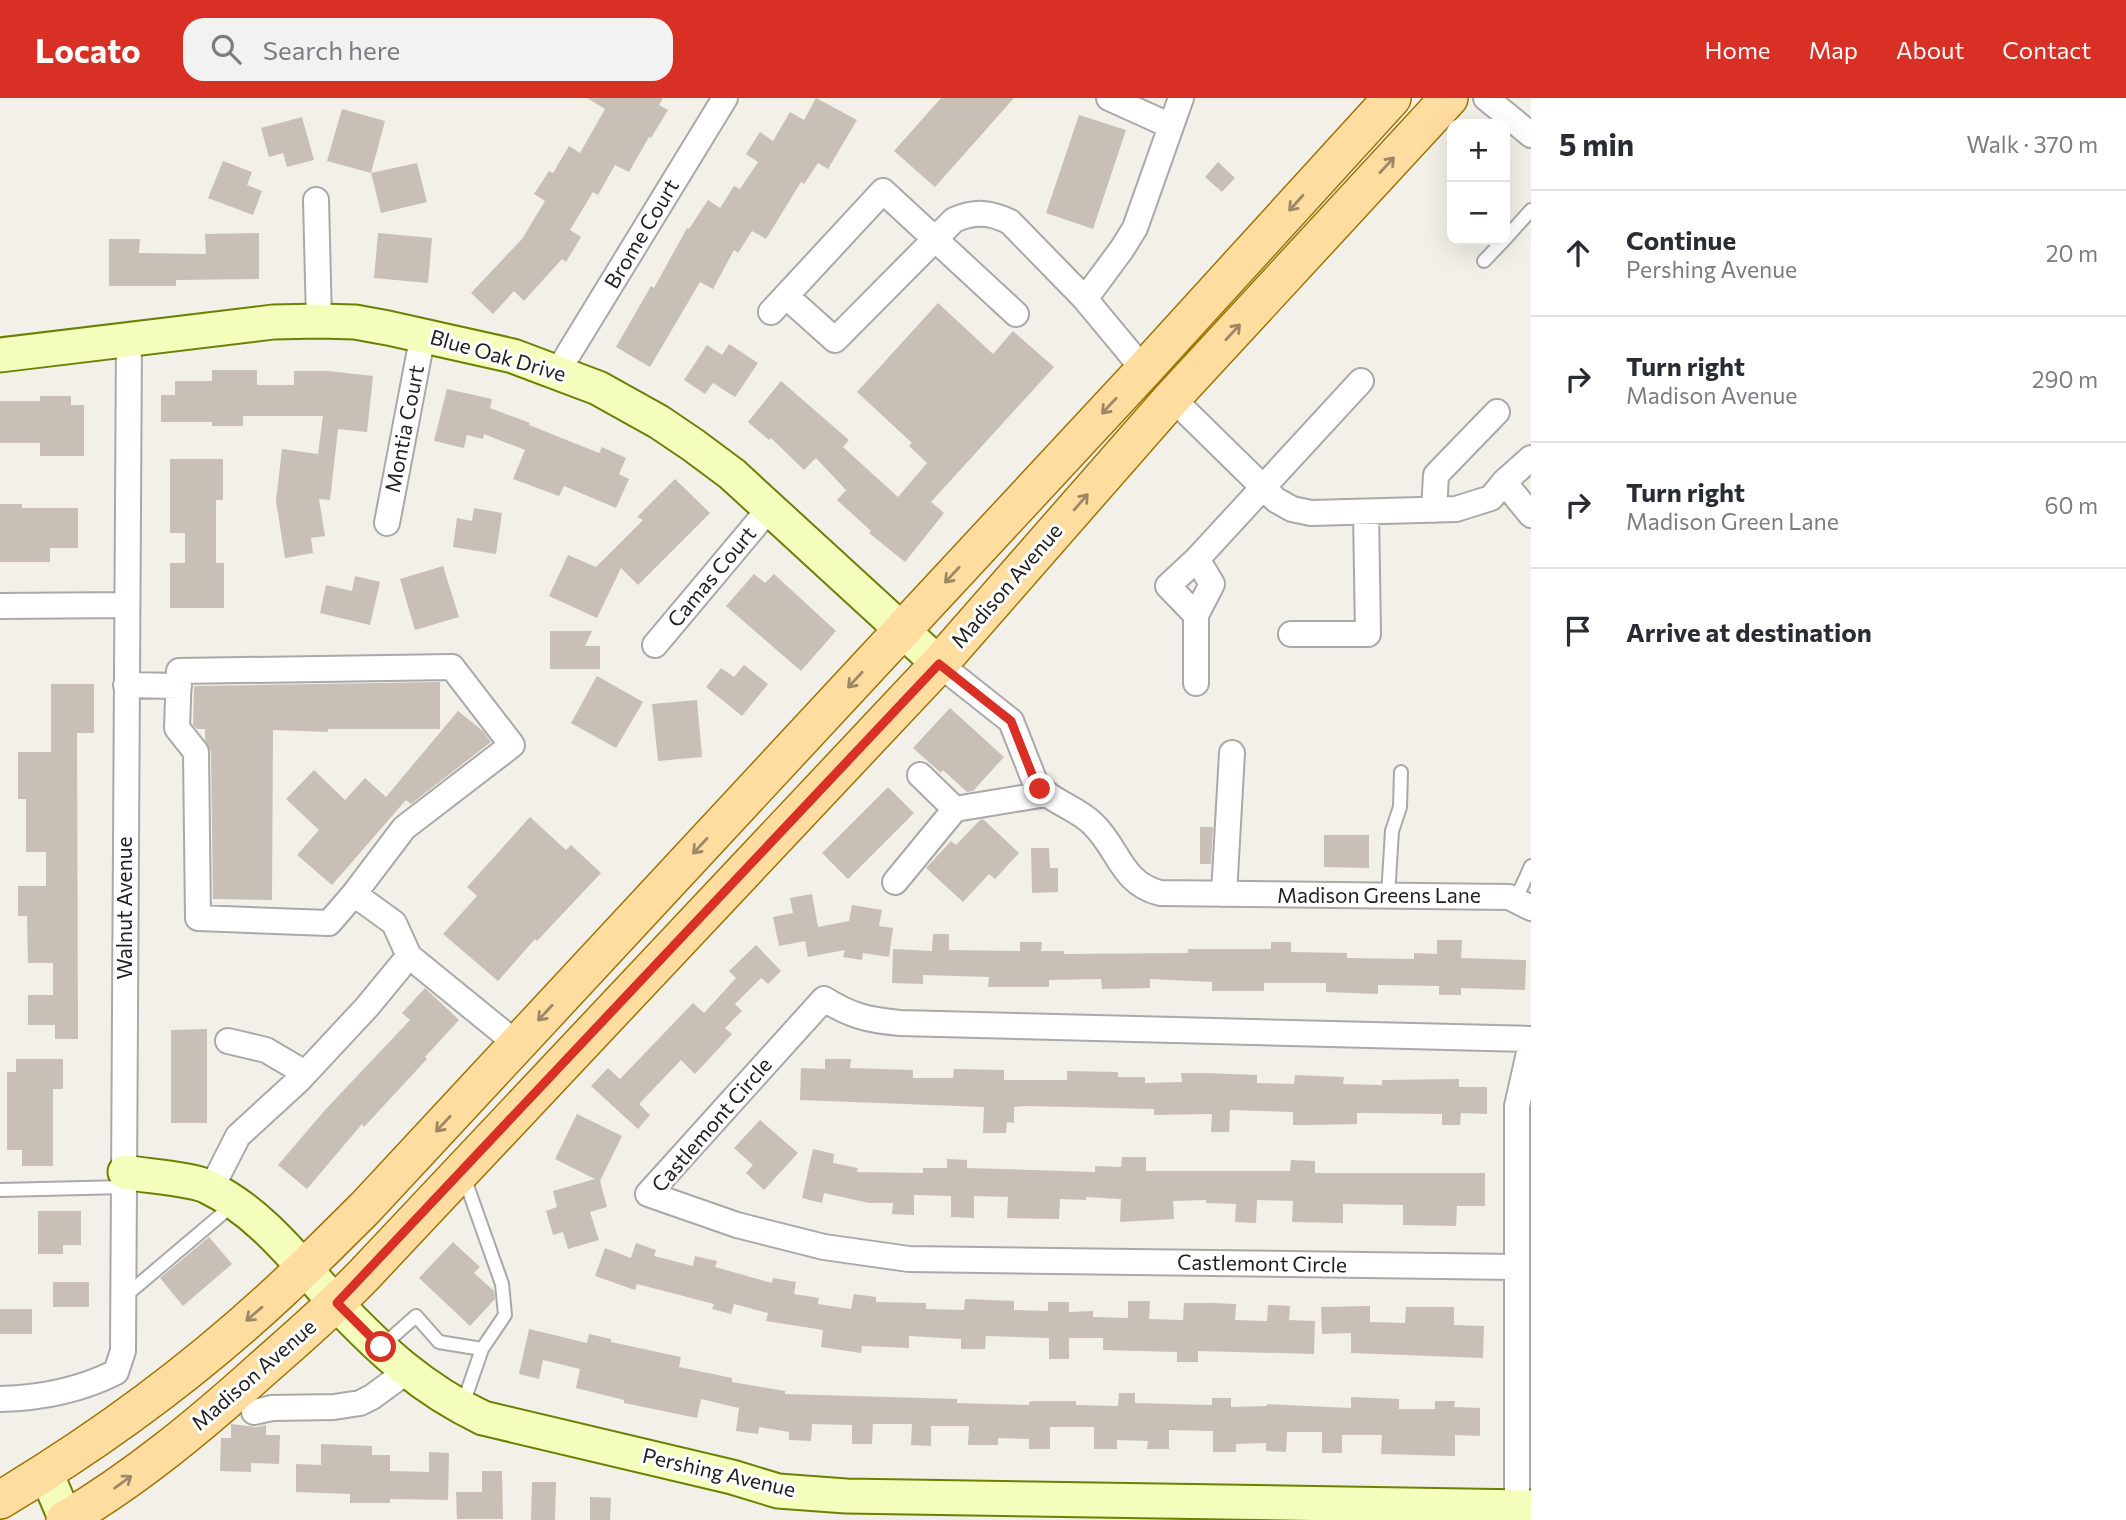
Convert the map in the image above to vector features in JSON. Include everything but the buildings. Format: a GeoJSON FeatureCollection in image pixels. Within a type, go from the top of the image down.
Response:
{"type":"FeatureCollection","features":[{"type":"Feature","properties":{"kind":"main road"},"geometry":{"type":"LineString","coordinates":[[0,1500],[46,1473],[182,1375],[241,1326],[366,1207],[1392,98]]}},
{"type":"Feature","properties":{"kind":"main road","name":"Madison Avenue"},"geometry":{"type":"LineString","coordinates":[[66,1520],[159,1456],[214,1413],[337,1303],[939,664],[1172,398],[1449,98]]}},
{"type":"Feature","properties":{"kind":"street","name":"Brome Court"},"geometry":{"type":"LineString","coordinates":[[558,371],[725,98]]}},
{"type":"Feature","properties":{"kind":"street"},"geometry":{"type":"LineString","coordinates":[[1109,98],[1171,126]]}},
{"type":"Feature","properties":{"kind":"street"},"geometry":{"type":"LineString","coordinates":[[1085,299],[1135,228],[1181,98]]}},
{"type":"Feature","properties":{"kind":"street"},"geometry":{"type":"LineString","coordinates":[[1486,98],[1531,135]]}},
{"type":"Feature","properties":{"kind":"street"},"geometry":{"type":"LineString","coordinates":[[1016,314],[934,238],[883,191],[779,304],[835,340],[934,238],[954,220],[981,212],[1010,222],[1085,299],[1143,370]]}},
{"type":"Feature","properties":{"kind":"street"},"geometry":{"type":"LineString","coordinates":[[316,200],[319,321]]}},
{"type":"Feature","properties":{"kind":"street","name":"Blue Oak Drive"},"geometry":{"type":"LineString","coordinates":[[0,355],[273,322],[319,321],[355,322],[423,334],[513,356],[598,388],[659,422],[732,474],[939,664]]}},
{"type":"Feature","properties":{"kind":"street","name":"Montia Court"},"geometry":{"type":"LineString","coordinates":[[387,523],[423,334]]}},
{"type":"Feature","properties":{"kind":"street","name":"Walnut Avenue"},"geometry":{"type":"LineString","coordinates":[[8,1399],[83,1387],[116,1372],[122,1351],[129,338]]}},
{"type":"Feature","properties":{"kind":"street"},"geometry":{"type":"LineString","coordinates":[[1196,615],[1168,586],[1197,559],[1361,381]]}},
{"type":"Feature","properties":{"kind":"street"},"geometry":{"type":"LineString","coordinates":[[1172,398],[1276,500],[1292,509],[1311,513],[1456,509],[1491,498],[1504,482],[1531,458]]}},
{"type":"Feature","properties":{"kind":"street"},"geometry":{"type":"LineString","coordinates":[[1434,510],[1436,475],[1497,412]]}},
{"type":"Feature","properties":{"kind":"street"},"geometry":{"type":"LineString","coordinates":[[1504,482],[1531,514]]}},
{"type":"Feature","properties":{"kind":"street","name":"Camas Court"},"geometry":{"type":"LineString","coordinates":[[655,645],[769,509]]}},
{"type":"Feature","properties":{"kind":"street"},"geometry":{"type":"LineString","coordinates":[[1292,634],[1368,634],[1366,512]]}},
{"type":"Feature","properties":{"kind":"street"},"geometry":{"type":"LineString","coordinates":[[1196,683],[1196,615],[1212,584],[1197,559]]}},
{"type":"Feature","properties":{"kind":"street"},"geometry":{"type":"LineString","coordinates":[[0,607],[127,605]]}},
{"type":"Feature","properties":{"kind":"street"},"geometry":{"type":"LineString","coordinates":[[939,664],[1011,721],[1035,782],[1046,794]]}},
{"type":"Feature","properties":{"kind":"street"},"geometry":{"type":"LineString","coordinates":[[452,667],[512,745],[404,828],[354,894],[329,923],[198,918],[196,752],[177,728],[179,671],[452,667]]}},
{"type":"Feature","properties":{"kind":"street"},"geometry":{"type":"LineString","coordinates":[[126,685],[179,686]]}},
{"type":"Feature","properties":{"kind":"street"},"geometry":{"type":"LineString","coordinates":[[1224,894],[1232,753]]}},
{"type":"Feature","properties":{"kind":"street"},"geometry":{"type":"LineString","coordinates":[[920,775],[955,808]]}},
{"type":"Feature","properties":{"kind":"street"},"geometry":{"type":"LineString","coordinates":[[895,882],[955,808],[1046,794]]}},
{"type":"Feature","properties":{"kind":"street","name":"Madison Greens Lane"},"geometry":{"type":"LineString","coordinates":[[1046,794],[1077,810],[1094,824],[1110,844],[1125,871],[1146,890],[1160,893],[1509,897],[1523,904]]}},
{"type":"Feature","properties":{"kind":"street"},"geometry":{"type":"LineString","coordinates":[[354,894],[394,923],[409,956],[517,1044]]}},
{"type":"Feature","properties":{"kind":"street"},"geometry":{"type":"LineString","coordinates":[[223,1196],[238,1136],[305,1073],[367,1007],[409,956]]}},
{"type":"Feature","properties":{"kind":"street","name":"Castlemont Circle"},"geometry":{"type":"LineString","coordinates":[[1516,1268],[909,1259],[824,1247],[737,1225],[648,1194],[824,999],[846,1013],[867,1020],[900,1023],[1531,1039]]}},
{"type":"Feature","properties":{"kind":"street"},"geometry":{"type":"LineString","coordinates":[[228,1041],[266,1050],[305,1073]]}},
{"type":"Feature","properties":{"kind":"street"},"geometry":{"type":"LineString","coordinates":[[1524,1507],[1516,1268],[1517,1106],[1531,1044]]}},
{"type":"Feature","properties":{"kind":"street","name":"Pershing Avenue"},"geometry":{"type":"LineString","coordinates":[[125,1179],[206,1186],[223,1196],[260,1223],[406,1372],[431,1391],[461,1408],[483,1418],[732,1477],[778,1491],[846,1496],[1328,1512],[1524,1507]]}},
{"type":"Feature","properties":{"kind":"street"},"geometry":{"type":"LineString","coordinates":[[254,1412],[272,1408],[334,1407],[360,1403],[406,1372]]}},
{"type":"Feature","properties":{"kind":"street"},"geometry":{"type":"LineString","coordinates":[[46,1473],[66,1520]]}},
{"type":"Feature","properties":{"kind":"lane"},"geometry":{"type":"LineString","coordinates":[[1510,233],[1531,210]]}},
{"type":"Feature","properties":{"kind":"lane"},"geometry":{"type":"LineString","coordinates":[[1484,261],[1499,245]]}},
{"type":"Feature","properties":{"kind":"lane"},"geometry":{"type":"LineString","coordinates":[[1388,896],[1392,831],[1400,807],[1401,772]]}},
{"type":"Feature","properties":{"kind":"lane"},"geometry":{"type":"LineString","coordinates":[[1523,904],[1531,866]]}},
{"type":"Feature","properties":{"kind":"lane"},"geometry":{"type":"LineString","coordinates":[[461,1408],[482,1349],[505,1315],[502,1284],[462,1172]]}},
{"type":"Feature","properties":{"kind":"lane"},"geometry":{"type":"LineString","coordinates":[[0,1190],[125,1179]]}},
{"type":"Feature","properties":{"kind":"lane"},"geometry":{"type":"LineString","coordinates":[[124,1297],[223,1196]]}},
{"type":"Feature","properties":{"kind":"lane"},"geometry":{"type":"LineString","coordinates":[[381,1347],[416,1316],[439,1342],[482,1349]]}},
{"type":"Feature","properties":{"kind":"route"},"geometry":{"type":"LineString","coordinates":[[381,1347],[337,1303],[939,664],[1011,721],[1040,789]]}}]}
